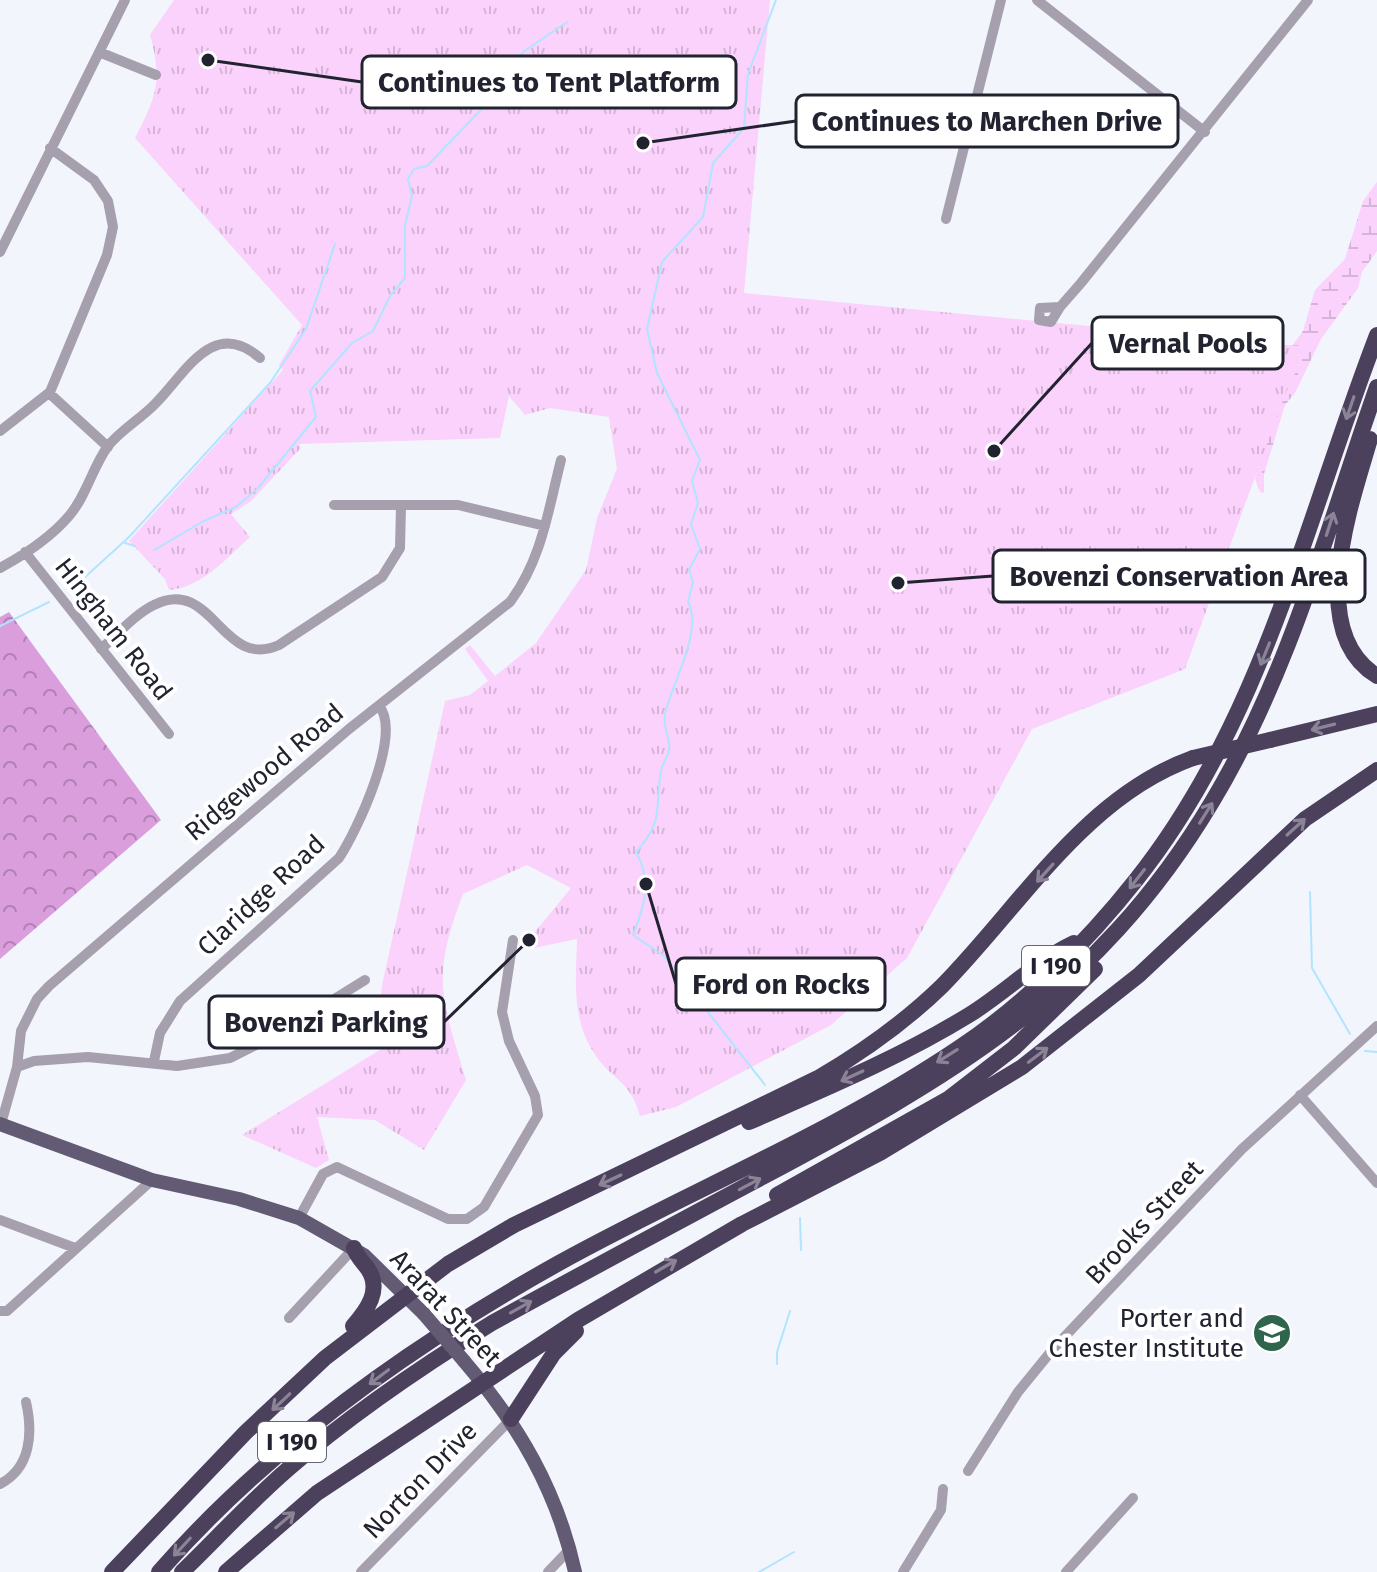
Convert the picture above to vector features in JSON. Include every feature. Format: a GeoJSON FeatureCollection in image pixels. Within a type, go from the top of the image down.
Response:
{"type":"FeatureCollection","features":[{"type":"Feature","properties":{"kind":"highway","name":"I 190"},"geometry":{"type":"LineString","coordinates":[[159,1572],[215,1512],[291,1443],[414,1351],[560,1263],[901,1084],[962,1047],[1016,1003],[1087,937],[1158,851],[1197,792],[1239,712],[1277,622],[1377,335]]}},
{"type":"Feature","properties":{"kind":"highway","name":"I 190"},"geometry":{"type":"LineString","coordinates":[[182,1572],[288,1469],[409,1376],[492,1323],[923,1089],[1031,1013],[1126,921],[1162,877],[1213,801],[1266,699],[1313,575],[1377,387]]}},
{"type":"Feature","properties":{"kind":"highway"},"geometry":{"type":"LineString","coordinates":[[1377,403],[1339,572],[1337,603],[1346,643],[1357,660],[1377,676]]}},
{"type":"Feature","properties":{"kind":"highway"},"geometry":{"type":"LineString","coordinates":[[112,1572],[246,1432],[319,1364],[407,1294],[478,1244],[820,1077],[895,1027],[943,984],[1107,806],[1151,775],[1193,758],[1377,714]]}},
{"type":"Feature","properties":{"kind":"highway"},"geometry":{"type":"LineString","coordinates":[[226,1572],[317,1493],[619,1294],[742,1224],[892,1147],[1022,1067],[1139,975],[1305,819],[1377,770]]}},
{"type":"Feature","properties":{"kind":"highway"},"geometry":{"type":"LineString","coordinates":[[742,1224],[778,1194],[905,1125],[987,1070],[1034,1030],[1103,960],[1126,921]]}},
{"type":"Feature","properties":{"kind":"highway"},"geometry":{"type":"LineString","coordinates":[[659,1157],[673,1154],[912,1048],[972,1014],[1054,952],[1087,937]]}},
{"type":"Feature","properties":{"kind":"highway"},"geometry":{"type":"LineString","coordinates":[[319,1364],[365,1312],[375,1289],[370,1271],[354,1248]]}},
{"type":"Feature","properties":{"kind":"highway"},"geometry":{"type":"LineString","coordinates":[[511,1419],[560,1346],[605,1311],[619,1294]]}},
{"type":"Feature","properties":{"kind":"highway"},"geometry":{"type":"LineString","coordinates":[[127,1572],[246,1432]]}},
{"type":"Feature","properties":{"kind":"main road","name":"Ararat Street"},"geometry":{"type":"LineString","coordinates":[[0,1124],[152,1180],[239,1199],[299,1218],[354,1248],[407,1294],[511,1419],[549,1489],[575,1572]]}},
{"type":"Feature","properties":{"kind":"street"},"geometry":{"type":"LineString","coordinates":[[1,246],[125,0]]}},
{"type":"Feature","properties":{"kind":"street"},"geometry":{"type":"LineString","coordinates":[[946,219],[1001,0]]}},
{"type":"Feature","properties":{"kind":"street"},"geometry":{"type":"LineString","coordinates":[[1037,0],[1205,132]]}},
{"type":"Feature","properties":{"kind":"street"},"geometry":{"type":"LineString","coordinates":[[1060,307],[1205,132],[1308,0]]}},
{"type":"Feature","properties":{"kind":"street"},"geometry":{"type":"LineString","coordinates":[[99,52],[156,75]]}},
{"type":"Feature","properties":{"kind":"street"},"geometry":{"type":"LineString","coordinates":[[0,431],[49,393],[107,255],[113,227],[108,201],[94,180],[50,148]]}},
{"type":"Feature","properties":{"kind":"street"},"geometry":{"type":"LineString","coordinates":[[0,568],[25,552],[72,512],[108,447],[210,348],[226,343],[242,345],[260,358]]}},
{"type":"Feature","properties":{"kind":"street"},"geometry":{"type":"LineString","coordinates":[[49,393],[108,447]]}},
{"type":"Feature","properties":{"kind":"street","name":"Ridgewood Road"},"geometry":{"type":"LineString","coordinates":[[0,1124],[17,1067],[21,1031],[37,999],[49,986],[170,879],[510,602],[535,563],[561,460]]}},
{"type":"Feature","properties":{"kind":"street"},"geometry":{"type":"LineString","coordinates":[[334,505],[458,505],[545,526]]}},
{"type":"Feature","properties":{"kind":"street"},"geometry":{"type":"LineString","coordinates":[[101,649],[154,605],[173,599],[187,601],[210,614],[237,645],[265,651],[279,645],[382,577],[400,548],[401,506]]}},
{"type":"Feature","properties":{"kind":"street","name":"Hingham Road"},"geometry":{"type":"LineString","coordinates":[[25,552],[169,734]]}},
{"type":"Feature","properties":{"kind":"street","name":"Claridge Road"},"geometry":{"type":"LineString","coordinates":[[154,1061],[160,1033],[180,1001],[339,858],[349,843],[364,811],[388,725],[379,706]]}},
{"type":"Feature","properties":{"kind":"street"},"geometry":{"type":"LineString","coordinates":[[299,1218],[323,1174],[337,1167],[448,1219],[467,1219],[484,1207],[538,1115],[535,1096],[509,1041],[502,1012],[513,940]]}},
{"type":"Feature","properties":{"kind":"street"},"geometry":{"type":"LineString","coordinates":[[17,1067],[34,1061],[88,1057],[195,1065],[230,1058],[278,1034],[365,980]]}},
{"type":"Feature","properties":{"kind":"street","name":"Brooks Street"},"geometry":{"type":"LineString","coordinates":[[968,1471],[1023,1385],[1053,1349],[1242,1149],[1377,1026]]}},
{"type":"Feature","properties":{"kind":"street"},"geometry":{"type":"LineString","coordinates":[[1300,1095],[1377,1183]]}},
{"type":"Feature","properties":{"kind":"street"},"geometry":{"type":"LineString","coordinates":[[4,1311],[152,1180]]}},
{"type":"Feature","properties":{"kind":"street"},"geometry":{"type":"LineString","coordinates":[[0,1220],[75,1248]]}},
{"type":"Feature","properties":{"kind":"street"},"geometry":{"type":"LineString","coordinates":[[289,1318],[354,1248]]}},
{"type":"Feature","properties":{"kind":"street"},"geometry":{"type":"LineString","coordinates":[[0,1484],[14,1474],[27,1455],[29,1420],[26,1402]]}},
{"type":"Feature","properties":{"kind":"street","name":"Norton Drive"},"geometry":{"type":"LineString","coordinates":[[361,1572],[511,1419]]}},
{"type":"Feature","properties":{"kind":"street"},"geometry":{"type":"LineString","coordinates":[[903,1572],[941,1510],[943,1489]]}},
{"type":"Feature","properties":{"kind":"street"},"geometry":{"type":"LineString","coordinates":[[1066,1572],[1133,1498]]}},
{"type":"Feature","properties":{"kind":"street"},"geometry":{"type":"LineString","coordinates":[[548,1572],[570,1549]]}},
{"type":"Feature","properties":{"kind":"green space"},"geometry":{"type":"Polygon","coordinates":[[[174,0],[770,0],[744,293],[1308,347],[1286,392],[1185,669],[1032,729],[907,958],[831,1025],[676,1107],[640,1116],[626,1087],[594,1053],[582,1026],[576,998],[577,939],[534,948],[534,933],[571,888],[527,865],[463,894],[446,947],[443,987],[450,1028],[466,1080],[424,1150],[375,1120],[317,1117],[329,1160],[316,1168],[242,1135],[391,1043],[377,1032],[382,985],[445,701],[470,695],[488,681],[465,649],[470,645],[495,676],[536,643],[586,570],[597,518],[617,469],[609,417],[550,408],[525,415],[509,396],[500,438],[299,444],[301,448],[250,502],[231,514],[250,537],[203,578],[169,590],[165,579],[129,541],[283,370],[279,365],[302,325],[135,138],[152,100],[157,77],[150,35],[174,0]]]}},
{"type":"Feature","properties":{"kind":"green space"},"geometry":{"type":"Polygon","coordinates":[[[1377,182],[1377,251],[1362,272],[1358,288],[1321,339],[1295,393],[1285,405],[1264,474],[1264,493],[1260,492],[1255,479],[1280,362],[1303,331],[1315,290],[1345,259],[1363,201],[1377,182]]]}},
{"type":"Feature","properties":{"kind":"green space"},"geometry":{"type":"Polygon","coordinates":[[[9,612],[161,820],[0,959],[0,617],[9,612]]]}},
{"type":"Feature","properties":{"kind":"waterway"},"geometry":{"type":"LineString","coordinates":[[765,1085],[664,956],[633,935],[645,893],[644,873],[636,852],[652,830],[657,811],[662,767],[669,750],[665,714],[689,642],[692,614],[688,602],[693,582],[689,570],[700,549],[691,524],[698,503],[692,481],[700,460],[657,373],[647,329],[662,262],[703,217],[713,163],[744,128],[748,74],[776,0]]}},
{"type":"Feature","properties":{"kind":"waterway"},"geometry":{"type":"LineString","coordinates":[[154,550],[204,521],[236,507],[258,488],[316,417],[310,391],[352,343],[373,331],[390,296],[405,278],[405,225],[412,196],[408,179],[414,169],[427,166],[497,93],[523,52],[567,22]]}},
{"type":"Feature","properties":{"kind":"waterway"},"geometry":{"type":"LineString","coordinates":[[73,588],[129,537],[270,383],[306,329],[335,244]]}},
{"type":"Feature","properties":{"kind":"waterway"},"geometry":{"type":"LineString","coordinates":[[125,543],[135,546]]}},
{"type":"Feature","properties":{"kind":"waterway"},"geometry":{"type":"LineString","coordinates":[[0,626],[49,602]]}},
{"type":"Feature","properties":{"kind":"waterway"},"geometry":{"type":"LineString","coordinates":[[1310,892],[1312,968],[1350,1034]]}},
{"type":"Feature","properties":{"kind":"waterway"},"geometry":{"type":"LineString","coordinates":[[1365,1051],[1377,1052]]}},
{"type":"Feature","properties":{"kind":"waterway"},"geometry":{"type":"LineString","coordinates":[[800,1218],[801,1250]]}},
{"type":"Feature","properties":{"kind":"waterway"},"geometry":{"type":"LineString","coordinates":[[777,1364],[777,1352],[790,1311]]}},
{"type":"Feature","properties":{"kind":"waterway"},"geometry":{"type":"LineString","coordinates":[[759,1572],[794,1552]]}},
{"type":"Feature","properties":{"kind":"place","name":"Continues to Tent Platform"},"geometry":{"type":"Point","coordinates":[208,60]}},
{"type":"Feature","properties":{"kind":"place","name":"Continues to Marchen Drive"},"geometry":{"type":"Point","coordinates":[643,143]}},
{"type":"Feature","properties":{"kind":"place","name":"Vernal Pools"},"geometry":{"type":"Point","coordinates":[994,451]}},
{"type":"Feature","properties":{"kind":"place","name":"Bovenzi Conservation Area"},"geometry":{"type":"Point","coordinates":[898,583]}},
{"type":"Feature","properties":{"kind":"place","name":"Ford on Rocks"},"geometry":{"type":"Point","coordinates":[646,884]}},
{"type":"Feature","properties":{"kind":"place","name":"Bovenzi Parking"},"geometry":{"type":"Point","coordinates":[529,940]}},
{"type":"Feature","properties":{"kind":"place","name":"Porter and Chester Institute"},"geometry":{"type":"Point","coordinates":[1272,1333]}}]}
